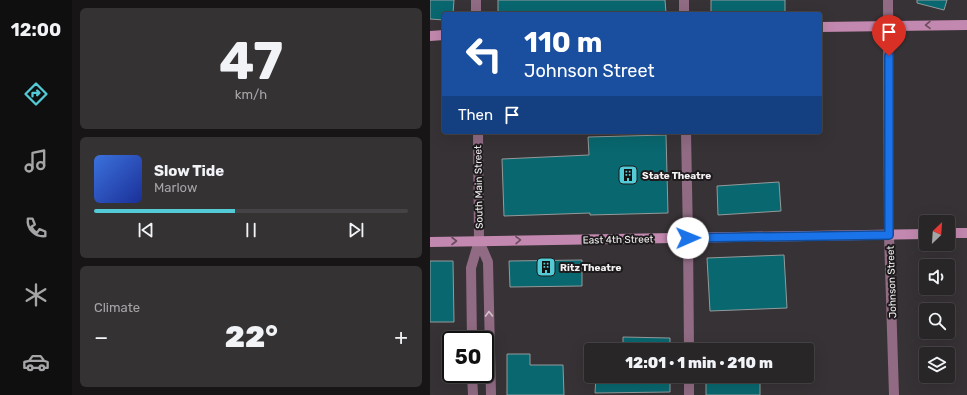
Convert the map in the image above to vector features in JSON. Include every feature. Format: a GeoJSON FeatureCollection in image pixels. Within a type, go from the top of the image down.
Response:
{"type":"FeatureCollection","features":[{"type":"Feature","properties":{"kind":"main road"},"geometry":{"type":"LineString","coordinates":[[822,27],[967,25]]}},
{"type":"Feature","properties":{"kind":"main road"},"geometry":{"type":"LineString","coordinates":[[430,36],[442,36]]}},
{"type":"Feature","properties":{"kind":"main road"},"geometry":{"type":"LineString","coordinates":[[955,234],[967,233]]}},
{"type":"Feature","properties":{"kind":"main road","name":"East 4th Street"},"geometry":{"type":"LineString","coordinates":[[430,242],[919,234]]}},
{"type":"Feature","properties":{"kind":"street"},"geometry":{"type":"LineString","coordinates":[[476,0],[476,12]]}},
{"type":"Feature","properties":{"kind":"street"},"geometry":{"type":"LineString","coordinates":[[684,0],[684,12]]}},
{"type":"Feature","properties":{"kind":"street","name":"Johnson Street"},"geometry":{"type":"LineString","coordinates":[[888,0],[889,235],[894,395]]}},
{"type":"Feature","properties":{"kind":"street","name":"South Main Street"},"geometry":{"type":"LineString","coordinates":[[472,331],[471,268],[479,241],[478,134]]}},
{"type":"Feature","properties":{"kind":"street"},"geometry":{"type":"LineString","coordinates":[[686,134],[689,343]]}},
{"type":"Feature","properties":{"kind":"street","name":"South Main Street"},"geometry":{"type":"LineString","coordinates":[[479,241],[488,262],[490,395]]}},
{"type":"Feature","properties":{"kind":"street"},"geometry":{"type":"LineString","coordinates":[[472,383],[473,395]]}},
{"type":"Feature","properties":{"kind":"street"},"geometry":{"type":"LineString","coordinates":[[689,383],[689,395]]}},
{"type":"Feature","properties":{"kind":"building"},"geometry":{"type":"Polygon","coordinates":[[[430,0],[454,0],[453,12],[442,12],[442,20],[430,19],[430,0]]]}},
{"type":"Feature","properties":{"kind":"building"},"geometry":{"type":"Polygon","coordinates":[[[498,0],[665,0],[666,12],[498,12],[498,0]]]}},
{"type":"Feature","properties":{"kind":"building"},"geometry":{"type":"Polygon","coordinates":[[[711,0],[785,0],[785,12],[711,12],[711,0]]]}},
{"type":"Feature","properties":{"kind":"building"},"geometry":{"type":"Polygon","coordinates":[[[917,0],[947,0],[944,10],[917,3],[917,0]]]}},
{"type":"Feature","properties":{"kind":"building"},"geometry":{"type":"Polygon","coordinates":[[[666,135],[668,213],[590,215],[590,213],[504,216],[502,159],[589,155],[588,137],[666,135]]]}},
{"type":"Feature","properties":{"kind":"building"},"geometry":{"type":"Polygon","coordinates":[[[779,182],[781,211],[718,215],[717,186],[779,182]]]}},
{"type":"Feature","properties":{"kind":"building"},"geometry":{"type":"Polygon","coordinates":[[[784,255],[787,308],[710,311],[707,258],[784,255]]]}},
{"type":"Feature","properties":{"kind":"building","name":"Ritz Theatre"},"geometry":{"type":"Polygon","coordinates":[[[582,260],[582,286],[510,287],[509,261],[582,260]]]}},
{"type":"Feature","properties":{"kind":"building"},"geometry":{"type":"Polygon","coordinates":[[[430,261],[453,261],[454,322],[430,322],[430,261]]]}},
{"type":"Feature","properties":{"kind":"building"},"geometry":{"type":"Polygon","coordinates":[[[623,337],[670,338],[670,343],[623,343],[623,337]]]}},
{"type":"Feature","properties":{"kind":"building"},"geometry":{"type":"Polygon","coordinates":[[[507,354],[530,354],[530,365],[563,365],[564,395],[507,395],[507,354]]]}},
{"type":"Feature","properties":{"kind":"building"},"geometry":{"type":"Polygon","coordinates":[[[596,383],[670,383],[670,392],[595,393],[596,383]]]}},
{"type":"Feature","properties":{"kind":"building"},"geometry":{"type":"Polygon","coordinates":[[[706,383],[760,383],[760,395],[706,395],[706,383]]]}},
{"type":"Feature","properties":{"kind":"place","name":"State Theatre"},"geometry":{"type":"Point","coordinates":[628,175]}},
{"type":"Feature","properties":{"kind":"place","name":"Ritz Theatre"},"geometry":{"type":"Point","coordinates":[546,267]}},
{"type":"Feature","properties":{"kind":"route"},"geometry":{"type":"LineString","coordinates":[[688,238],[889,235],[889,56]]}}]}
